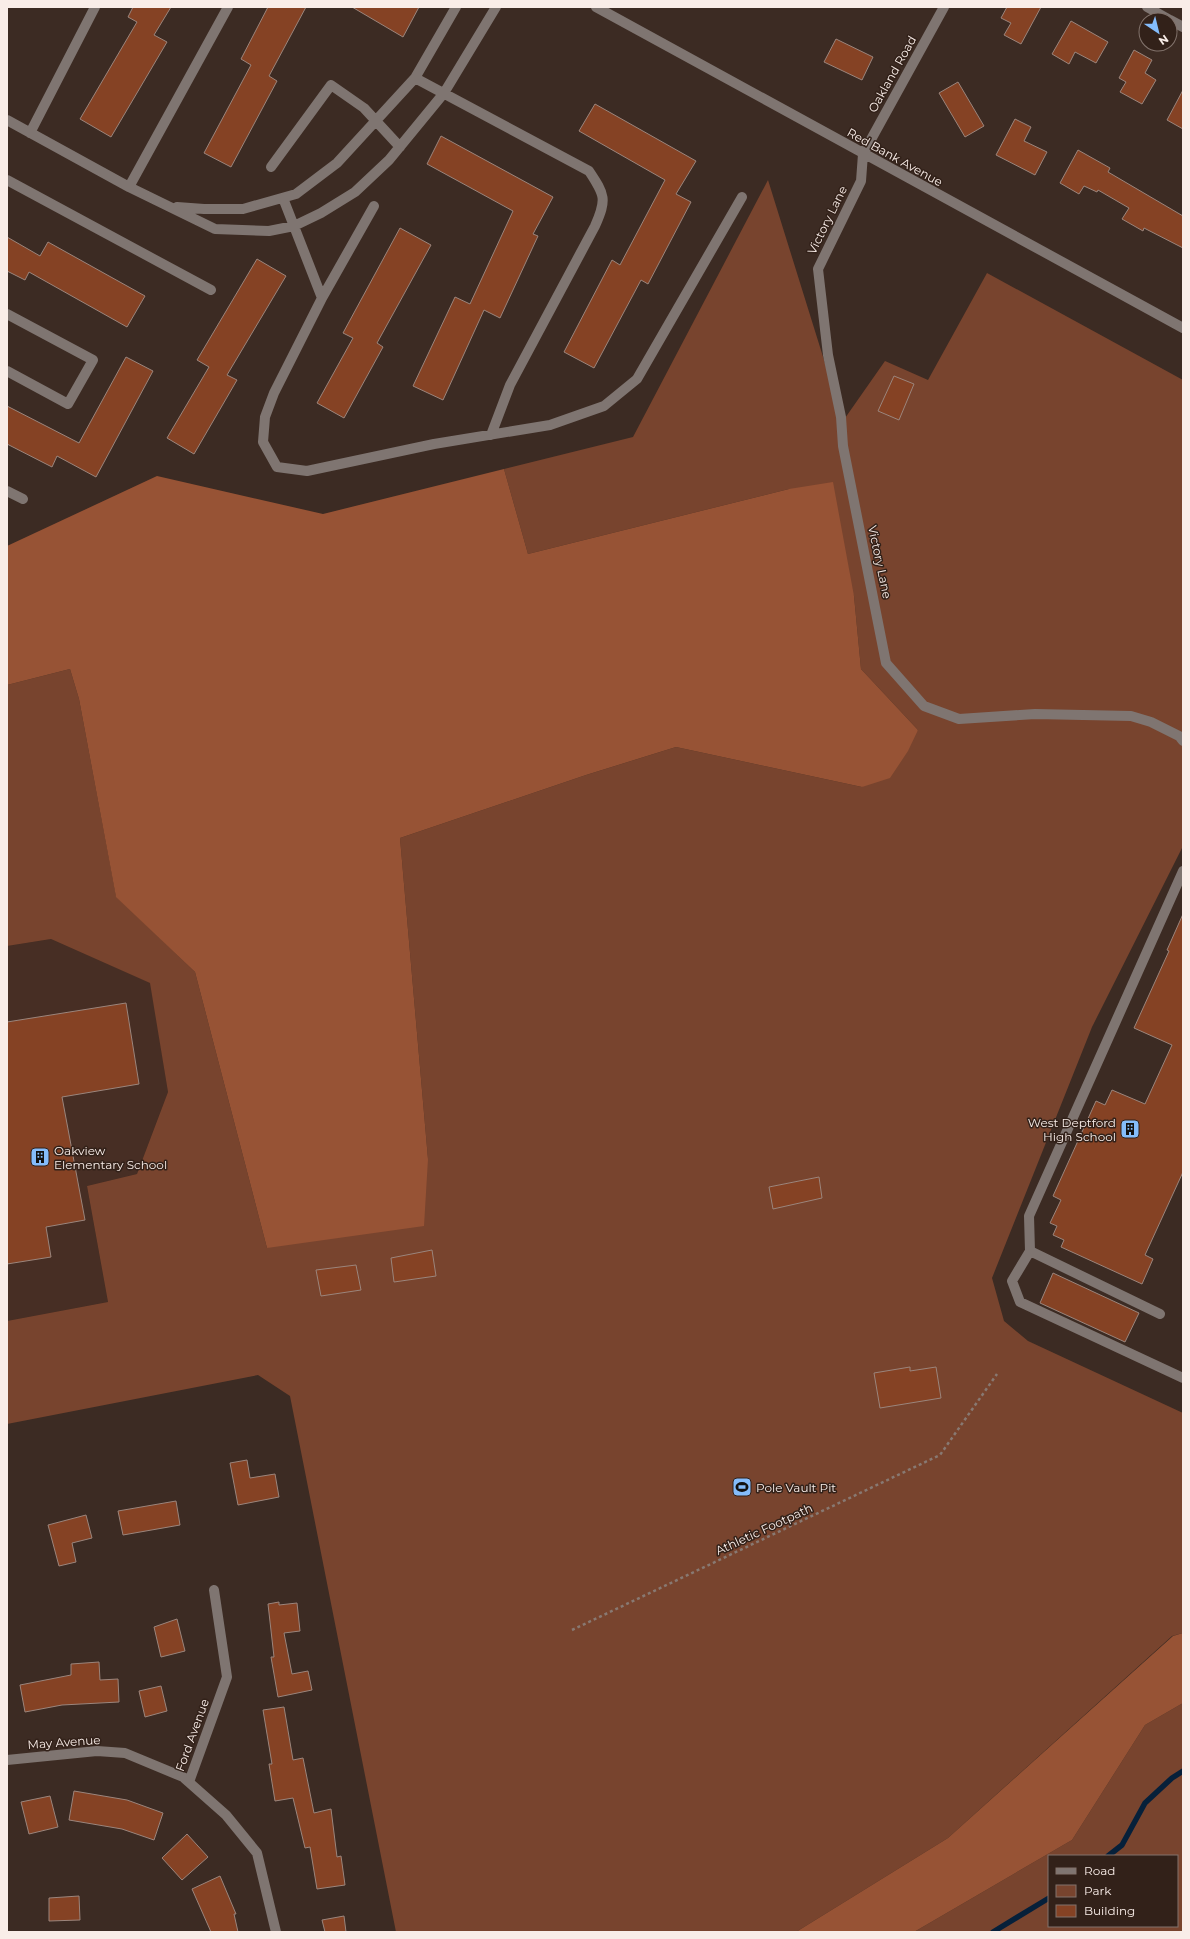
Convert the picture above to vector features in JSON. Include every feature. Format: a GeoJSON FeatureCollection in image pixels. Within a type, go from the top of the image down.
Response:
{"type":"FeatureCollection","features":[{"type":"Feature","properties":{"kind":"street"},"geometry":{"type":"LineString","coordinates":[[30,133],[95,7]]}},
{"type":"Feature","properties":{"kind":"street"},"geometry":{"type":"LineString","coordinates":[[129,187],[228,7]]}},
{"type":"Feature","properties":{"kind":"street"},"geometry":{"type":"LineString","coordinates":[[172,207],[243,209],[296,194],[337,163],[415,78],[456,7]]}},
{"type":"Feature","properties":{"kind":"street"},"geometry":{"type":"LineString","coordinates":[[7,120],[129,187],[215,229],[269,232],[294,226],[321,213],[355,192],[400,147],[444,93],[496,7]]}},
{"type":"Feature","properties":{"kind":"street","name":"Red Bank Avenue"},"geometry":{"type":"LineString","coordinates":[[596,7],[1183,328]]}},
{"type":"Feature","properties":{"kind":"street","name":"Oakland Road"},"geometry":{"type":"LineString","coordinates":[[863,154],[944,7]]}},
{"type":"Feature","properties":{"kind":"street"},"geometry":{"type":"LineString","coordinates":[[1147,7],[1156,12]]}},
{"type":"Feature","properties":{"kind":"street"},"geometry":{"type":"LineString","coordinates":[[415,78],[589,171],[602,190],[602,210],[595,226],[510,385],[491,435]]}},
{"type":"Feature","properties":{"kind":"street"},"geometry":{"type":"LineString","coordinates":[[271,167],[331,85],[364,108],[400,147]]}},
{"type":"Feature","properties":{"kind":"street","name":"Victory Lane"},"geometry":{"type":"LineString","coordinates":[[863,154],[861,181],[820,262],[818,277],[828,355],[841,417],[843,446],[886,662],[924,706],[958,719],[1035,714],[1131,716],[1151,722],[1179,736],[1183,741]]}},
{"type":"Feature","properties":{"kind":"street"},"geometry":{"type":"LineString","coordinates":[[7,180],[211,290]]}},
{"type":"Feature","properties":{"kind":"street"},"geometry":{"type":"LineString","coordinates":[[374,206],[322,298],[274,393],[265,417],[263,442],[277,466],[307,471],[434,444],[550,425],[604,406],[636,379],[742,197]]}},
{"type":"Feature","properties":{"kind":"street"},"geometry":{"type":"LineString","coordinates":[[283,198],[322,298]]}},
{"type":"Feature","properties":{"kind":"street"},"geometry":{"type":"LineString","coordinates":[[7,314],[94,360],[68,404],[7,371]]}},
{"type":"Feature","properties":{"kind":"street"},"geometry":{"type":"LineString","coordinates":[[7,491],[23,499]]}},
{"type":"Feature","properties":{"kind":"street"},"geometry":{"type":"LineString","coordinates":[[1183,871],[1029,1216],[1030,1251],[1012,1281],[1020,1302],[1183,1378]]}},
{"type":"Feature","properties":{"kind":"street"},"geometry":{"type":"LineString","coordinates":[[1030,1251],[1160,1314]]}},
{"type":"Feature","properties":{"kind":"street","name":"Ford Avenue"},"geometry":{"type":"LineString","coordinates":[[214,1590],[227,1677],[189,1782],[226,1815],[257,1853],[276,1932]]}},
{"type":"Feature","properties":{"kind":"street","name":"May Avenue"},"geometry":{"type":"LineString","coordinates":[[7,1760],[97,1751],[125,1753],[183,1777],[189,1782]]}},
{"type":"Feature","properties":{"kind":"path","name":"Athletic Footpath"},"geometry":{"type":"LineString","coordinates":[[572,1630],[940,1455],[997,1374]]}},
{"type":"Feature","properties":{"kind":"shaded area"},"geometry":{"type":"Polygon","coordinates":[[[504,469],[528,554],[789,489],[833,482],[854,596],[861,669],[918,730],[908,751],[890,778],[862,787],[676,747],[586,775],[400,838],[428,1159],[424,1226],[267,1248],[195,972],[116,897],[79,699],[70,669],[7,685],[7,546],[157,476],[323,514],[504,469]]]}},
{"type":"Feature","properties":{"kind":"shaded area"},"geometry":{"type":"Polygon","coordinates":[[[51,939],[151,983],[168,1092],[137,1174],[87,1186],[108,1302],[7,1321],[7,946],[51,939]]]}},
{"type":"Feature","properties":{"kind":"shaded area"},"geometry":{"type":"Polygon","coordinates":[[[1183,1633],[1183,1703],[1145,1725],[1072,1840],[914,1932],[796,1932],[948,1838],[1173,1636],[1183,1633]]]}},
{"type":"Feature","properties":{"kind":"green space"},"geometry":{"type":"Polygon","coordinates":[[[768,180],[843,421],[885,361],[928,380],[987,273],[1183,380],[1183,846],[1092,1027],[992,1278],[1004,1321],[1028,1341],[1183,1413],[1183,1633],[1172,1636],[948,1838],[796,1932],[396,1932],[290,1396],[258,1375],[7,1424],[7,1321],[108,1302],[87,1186],[137,1174],[168,1092],[150,983],[51,939],[7,946],[7,685],[70,669],[79,699],[116,896],[195,972],[267,1248],[428,1159],[400,838],[586,775],[676,747],[862,787],[918,730],[861,669],[854,596],[789,489],[528,554],[504,469],[633,437],[768,180]]]}},
{"type":"Feature","properties":{"kind":"green space"},"geometry":{"type":"Polygon","coordinates":[[[1183,1703],[1183,1932],[914,1932],[1072,1840],[1145,1725],[1183,1703]]]}},
{"type":"Feature","properties":{"kind":"building"},"geometry":{"type":"Polygon","coordinates":[[[133,7],[171,7],[154,35],[167,42],[111,137],[80,119],[137,22],[128,17],[133,7]]]}},
{"type":"Feature","properties":{"kind":"building"},"geometry":{"type":"Polygon","coordinates":[[[268,7],[306,7],[269,76],[277,81],[231,167],[204,153],[251,65],[241,59],[268,7]]]}},
{"type":"Feature","properties":{"kind":"building"},"geometry":{"type":"Polygon","coordinates":[[[352,7],[419,7],[403,37],[352,7]]]}},
{"type":"Feature","properties":{"kind":"building"},"geometry":{"type":"Polygon","coordinates":[[[1007,7],[1041,7],[1021,44],[1004,35],[1011,23],[1001,18],[1007,7]]]}},
{"type":"Feature","properties":{"kind":"building"},"geometry":{"type":"Polygon","coordinates":[[[1071,21],[1108,42],[1096,63],[1075,52],[1069,64],[1052,54],[1071,21]]]}},
{"type":"Feature","properties":{"kind":"building"},"geometry":{"type":"Polygon","coordinates":[[[836,39],[873,57],[862,80],[824,62],[836,39]]]}},
{"type":"Feature","properties":{"kind":"building"},"geometry":{"type":"Polygon","coordinates":[[[1134,50],[1152,60],[1145,73],[1156,80],[1142,104],[1120,92],[1126,82],[1119,78],[1134,50]]]}},
{"type":"Feature","properties":{"kind":"building"},"geometry":{"type":"Polygon","coordinates":[[[958,82],[984,126],[965,137],[939,93],[958,82]]]}},
{"type":"Feature","properties":{"kind":"building"},"geometry":{"type":"Polygon","coordinates":[[[1183,90],[1183,129],[1167,120],[1183,90]]]}},
{"type":"Feature","properties":{"kind":"building"},"geometry":{"type":"Polygon","coordinates":[[[595,104],[696,161],[676,194],[691,202],[648,284],[641,280],[594,368],[564,352],[612,260],[620,265],[665,180],[579,131],[595,104]]]}},
{"type":"Feature","properties":{"kind":"building"},"geometry":{"type":"Polygon","coordinates":[[[1015,119],[1031,127],[1024,141],[1047,152],[1035,175],[996,155],[1015,119]]]}},
{"type":"Feature","properties":{"kind":"building"},"geometry":{"type":"Polygon","coordinates":[[[441,136],[553,197],[533,234],[538,236],[500,318],[484,310],[443,400],[413,386],[455,297],[470,304],[513,211],[427,164],[441,136]]]}},
{"type":"Feature","properties":{"kind":"building"},"geometry":{"type":"Polygon","coordinates":[[[1078,150],[1110,168],[1108,172],[1183,216],[1183,248],[1144,228],[1143,231],[1122,219],[1129,208],[1098,190],[1097,192],[1084,186],[1079,194],[1060,183],[1078,150]]]}},
{"type":"Feature","properties":{"kind":"building"},"geometry":{"type":"Polygon","coordinates":[[[400,228],[431,245],[377,343],[383,347],[344,418],[317,403],[353,338],[343,333],[400,228]]]}},
{"type":"Feature","properties":{"kind":"building"},"geometry":{"type":"Polygon","coordinates":[[[7,237],[40,256],[48,242],[145,296],[127,327],[29,272],[25,280],[7,271],[7,237]]]}},
{"type":"Feature","properties":{"kind":"building"},"geometry":{"type":"Polygon","coordinates":[[[257,259],[286,276],[227,375],[237,380],[194,454],[167,438],[209,367],[197,360],[257,259]]]}},
{"type":"Feature","properties":{"kind":"building"},"geometry":{"type":"Polygon","coordinates":[[[126,357],[153,371],[96,477],[57,456],[52,467],[7,444],[7,406],[79,443],[126,357]]]}},
{"type":"Feature","properties":{"kind":"building"},"geometry":{"type":"Polygon","coordinates":[[[894,376],[914,384],[899,420],[878,411],[894,376]]]}},
{"type":"Feature","properties":{"kind":"building","name":"West Deptford High School"},"geometry":{"type":"Polygon","coordinates":[[[1183,914],[1183,1172],[1145,1255],[1153,1259],[1142,1284],[1061,1247],[1064,1240],[1053,1235],[1057,1226],[1050,1223],[1061,1200],[1053,1196],[1096,1101],[1105,1105],[1112,1090],[1145,1104],[1172,1045],[1134,1028],[1169,951],[1167,950],[1183,914]]]}},
{"type":"Feature","properties":{"kind":"building","name":"Oakview Elementary School"},"geometry":{"type":"Polygon","coordinates":[[[126,1003],[139,1084],[62,1097],[85,1220],[46,1227],[51,1257],[7,1264],[7,1022],[126,1003]]]}},
{"type":"Feature","properties":{"kind":"building"},"geometry":{"type":"Polygon","coordinates":[[[819,1177],[822,1198],[773,1209],[769,1187],[819,1177]]]}},
{"type":"Feature","properties":{"kind":"building"},"geometry":{"type":"Polygon","coordinates":[[[432,1250],[436,1276],[394,1282],[391,1258],[432,1250]]]}},
{"type":"Feature","properties":{"kind":"building"},"geometry":{"type":"Polygon","coordinates":[[[356,1265],[361,1290],[321,1296],[316,1270],[356,1265]]]}},
{"type":"Feature","properties":{"kind":"building"},"geometry":{"type":"Polygon","coordinates":[[[1053,1273],[1139,1313],[1125,1342],[1040,1303],[1053,1273]]]}},
{"type":"Feature","properties":{"kind":"building"},"geometry":{"type":"Polygon","coordinates":[[[910,1367],[910,1371],[936,1367],[941,1398],[880,1408],[874,1373],[910,1367]]]}},
{"type":"Feature","properties":{"kind":"building"},"geometry":{"type":"Polygon","coordinates":[[[247,1460],[250,1478],[275,1474],[279,1497],[238,1505],[230,1463],[247,1460]]]}},
{"type":"Feature","properties":{"kind":"building"},"geometry":{"type":"Polygon","coordinates":[[[176,1501],[180,1525],[123,1535],[118,1511],[176,1501]]]}},
{"type":"Feature","properties":{"kind":"building"},"geometry":{"type":"Polygon","coordinates":[[[86,1515],[92,1538],[72,1543],[76,1562],[59,1566],[48,1525],[86,1515]]]}},
{"type":"Feature","properties":{"kind":"building"},"geometry":{"type":"Polygon","coordinates":[[[279,1602],[279,1605],[297,1603],[300,1631],[284,1633],[292,1674],[308,1671],[312,1690],[278,1697],[271,1657],[274,1657],[268,1604],[279,1602]]]}},
{"type":"Feature","properties":{"kind":"building"},"geometry":{"type":"Polygon","coordinates":[[[177,1619],[185,1651],[161,1657],[154,1627],[177,1619]]]}},
{"type":"Feature","properties":{"kind":"building"},"geometry":{"type":"Polygon","coordinates":[[[99,1662],[100,1680],[118,1679],[119,1702],[62,1705],[25,1712],[20,1685],[71,1675],[71,1664],[99,1662]]]}},
{"type":"Feature","properties":{"kind":"building"},"geometry":{"type":"Polygon","coordinates":[[[161,1686],[167,1711],[145,1717],[139,1691],[161,1686]]]}},
{"type":"Feature","properties":{"kind":"building"},"geometry":{"type":"Polygon","coordinates":[[[284,1707],[293,1760],[303,1758],[314,1813],[331,1809],[337,1857],[341,1856],[345,1885],[317,1889],[310,1847],[305,1848],[293,1798],[275,1801],[269,1764],[272,1764],[263,1710],[284,1707]]]}},
{"type":"Feature","properties":{"kind":"building"},"geometry":{"type":"Polygon","coordinates":[[[74,1791],[127,1800],[163,1813],[154,1840],[122,1829],[69,1820],[74,1791]]]}},
{"type":"Feature","properties":{"kind":"building"},"geometry":{"type":"Polygon","coordinates":[[[50,1796],[58,1827],[29,1834],[21,1802],[50,1796]]]}},
{"type":"Feature","properties":{"kind":"building"},"geometry":{"type":"Polygon","coordinates":[[[187,1834],[208,1857],[182,1880],[162,1858],[187,1834]]]}},
{"type":"Feature","properties":{"kind":"building"},"geometry":{"type":"Polygon","coordinates":[[[220,1876],[236,1914],[234,1914],[238,1932],[211,1932],[192,1889],[220,1876]]]}},
{"type":"Feature","properties":{"kind":"building"},"geometry":{"type":"Polygon","coordinates":[[[79,1896],[80,1920],[49,1921],[49,1898],[79,1896]]]}},
{"type":"Feature","properties":{"kind":"building"},"geometry":{"type":"Polygon","coordinates":[[[344,1916],[346,1932],[325,1932],[322,1920],[344,1916]]]}},
{"type":"Feature","properties":{"kind":"waterway"},"geometry":{"type":"LineString","coordinates":[[1109,1855],[1122,1845],[1145,1803],[1172,1778],[1183,1771]]}},
{"type":"Feature","properties":{"kind":"waterway"},"geometry":{"type":"LineString","coordinates":[[993,1932],[1048,1899]]}},
{"type":"Feature","properties":{"kind":"place","name":"West Deptford High School"},"geometry":{"type":"Point","coordinates":[1130,1129]}},
{"type":"Feature","properties":{"kind":"place","name":"Oakview Elementary School"},"geometry":{"type":"Point","coordinates":[40,1157]}},
{"type":"Feature","properties":{"kind":"place","name":"Pole Vault Pit"},"geometry":{"type":"Point","coordinates":[742,1487]}}]}
